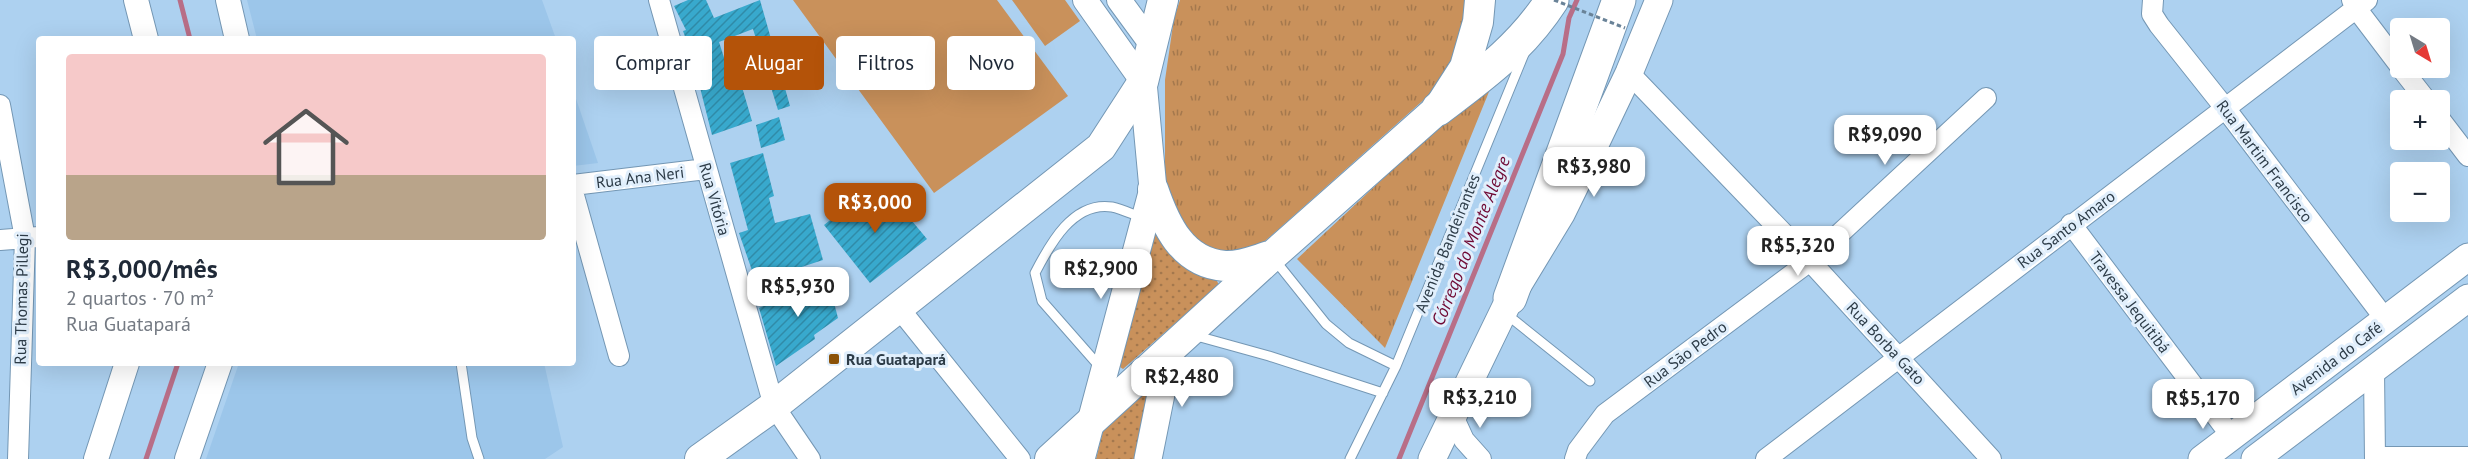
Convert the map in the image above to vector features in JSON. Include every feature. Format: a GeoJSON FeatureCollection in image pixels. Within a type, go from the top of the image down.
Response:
{"type":"FeatureCollection","features":[{"type":"Feature","properties":{"kind":"highway"},"geometry":{"type":"LineString","coordinates":[[1438,109],[1516,47],[1547,8]]}},
{"type":"Feature","properties":{"kind":"highway"},"geometry":{"type":"LineString","coordinates":[[1507,305],[1621,9]]}},
{"type":"Feature","properties":{"kind":"main road"},"geometry":{"type":"LineString","coordinates":[[1163,0],[1143,82],[1153,189],[1161,212],[1179,243],[1191,255],[1207,262],[1226,266],[1272,256]]}},
{"type":"Feature","properties":{"kind":"main road"},"geometry":{"type":"LineString","coordinates":[[1050,459],[1272,256],[1438,109],[1464,67],[1478,22],[1480,0]]}},
{"type":"Feature","properties":{"kind":"main road"},"geometry":{"type":"LineString","coordinates":[[1432,459],[1507,305],[1561,214],[1629,73],[1659,0]]}},
{"type":"Feature","properties":{"kind":"main road"},"geometry":{"type":"LineString","coordinates":[[700,459],[774,406],[1101,147],[1143,82]]}},
{"type":"Feature","properties":{"kind":"main road"},"geometry":{"type":"LineString","coordinates":[[1081,459],[1153,189]]}},
{"type":"Feature","properties":{"kind":"main road","name":"Avenida do Café"},"geometry":{"type":"LineString","coordinates":[[2202,459],[2468,257]]}},
{"type":"Feature","properties":{"kind":"main road","name":"Avenida do Café"},"geometry":{"type":"LineString","coordinates":[[2255,459],[2461,308]]}},
{"type":"Feature","properties":{"kind":"main road"},"geometry":{"type":"LineString","coordinates":[[1148,459],[1179,341]]}},
{"type":"Feature","properties":{"kind":"street"},"geometry":{"type":"LineString","coordinates":[[136,0],[145,36]]}},
{"type":"Feature","properties":{"kind":"street"},"geometry":{"type":"LineString","coordinates":[[228,0],[236,36]]}},
{"type":"Feature","properties":{"kind":"street","name":"Rua Vitória"},"geometry":{"type":"LineString","coordinates":[[659,0],[774,406],[810,459]]}},
{"type":"Feature","properties":{"kind":"street"},"geometry":{"type":"LineString","coordinates":[[1085,0],[1143,82]]}},
{"type":"Feature","properties":{"kind":"street"},"geometry":{"type":"LineString","coordinates":[[1119,0],[1152,45]]}},
{"type":"Feature","properties":{"kind":"street","name":"Rua Martim Francisco"},"geometry":{"type":"LineString","coordinates":[[2153,0],[2152,14],[2159,26],[2394,314]]}},
{"type":"Feature","properties":{"kind":"street"},"geometry":{"type":"LineString","coordinates":[[2358,3],[2390,52]]}},
{"type":"Feature","properties":{"kind":"street","name":"Rua Santo Amaro"},"geometry":{"type":"LineString","coordinates":[[1766,459],[2225,108],[2358,3]]}},
{"type":"Feature","properties":{"kind":"street","name":"Rua Borba Gato"},"geometry":{"type":"LineString","coordinates":[[1629,73],[1899,356],[1985,457]]}},
{"type":"Feature","properties":{"kind":"street"},"geometry":{"type":"LineString","coordinates":[[2409,78],[2418,90]]}},
{"type":"Feature","properties":{"kind":"street","name":"Rua São Pedro"},"geometry":{"type":"LineString","coordinates":[[1575,459],[1578,450],[1605,414],[1810,261],[1986,98]]}},
{"type":"Feature","properties":{"kind":"street","name":"Rua Thomas Pillegi"},"geometry":{"type":"LineString","coordinates":[[0,105],[32,237],[18,459]]}},
{"type":"Feature","properties":{"kind":"street"},"geometry":{"type":"LineString","coordinates":[[2450,132],[2468,156]]}},
{"type":"Feature","properties":{"kind":"street","name":"Rua Ana Neri"},"geometry":{"type":"LineString","coordinates":[[576,185],[706,170]]}},
{"type":"Feature","properties":{"kind":"street"},"geometry":{"type":"LineString","coordinates":[[576,203],[619,356]]}},
{"type":"Feature","properties":{"kind":"street","name":"Travessa Jequitibá"},"geometry":{"type":"LineString","coordinates":[[2071,224],[2232,437]]}},
{"type":"Feature","properties":{"kind":"street"},"geometry":{"type":"LineString","coordinates":[[0,240],[32,237]]}},
{"type":"Feature","properties":{"kind":"street"},"geometry":{"type":"LineString","coordinates":[[898,307],[1020,459]]}},
{"type":"Feature","properties":{"kind":"street"},"geometry":{"type":"LineString","coordinates":[[2394,314],[2461,308]]}},
{"type":"Feature","properties":{"kind":"street"},"geometry":{"type":"LineString","coordinates":[[96,459],[126,366]]}},
{"type":"Feature","properties":{"kind":"street"},"geometry":{"type":"LineString","coordinates":[[187,459],[219,366]]}},
{"type":"Feature","properties":{"kind":"street"},"geometry":{"type":"LineString","coordinates":[[2374,370],[2375,458],[2468,457]]}},
{"type":"Feature","properties":{"kind":"street"},"geometry":{"type":"LineString","coordinates":[[1453,416],[1464,440],[1481,459]]}},
{"type":"Feature","properties":{"kind":"lane","name":"Avenida Bandeirantes"},"geometry":{"type":"LineString","coordinates":[[1350,459],[1396,366],[1547,8]]}},
{"type":"Feature","properties":{"kind":"lane"},"geometry":{"type":"LineString","coordinates":[[1104,372],[1042,301],[1035,273],[1049,246],[1075,217],[1092,208],[1112,207],[1146,219]]}},
{"type":"Feature","properties":{"kind":"lane"},"geometry":{"type":"LineString","coordinates":[[1272,256],[1326,324],[1348,343],[1396,366]]}},
{"type":"Feature","properties":{"kind":"lane"},"geometry":{"type":"LineString","coordinates":[[1507,305],[1590,381]]}},
{"type":"Feature","properties":{"kind":"lane"},"geometry":{"type":"LineString","coordinates":[[1179,341],[1269,356],[1383,393]]}},
{"type":"Feature","properties":{"kind":"lane"},"geometry":{"type":"LineString","coordinates":[[461,366],[472,438],[479,459]]}},
{"type":"Feature","properties":{"kind":"path"},"geometry":{"type":"LineString","coordinates":[[1547,8],[1621,9]]}},
{"type":"Feature","properties":{"kind":"shaded area"},"geometry":{"type":"Polygon","coordinates":[[[247,0],[542,0],[555,36],[256,36],[247,0]]]}},
{"type":"Feature","properties":{"kind":"shaded area"},"geometry":{"type":"Polygon","coordinates":[[[576,99],[598,163],[576,166],[576,99]]]}},
{"type":"Feature","properties":{"kind":"shaded area"},"geometry":{"type":"Polygon","coordinates":[[[238,366],[545,366],[563,447],[545,459],[206,459],[238,366]]]}},
{"type":"Feature","properties":{"kind":"green space"},"geometry":{"type":"Polygon","coordinates":[[[793,0],[997,0],[1024,36],[947,36],[947,90],[1035,90],[1035,51],[1068,96],[934,193],[859,90],[935,90],[935,36],[836,36],[836,59],[824,42],[824,36],[819,36],[793,0]]]}},
{"type":"Feature","properties":{"kind":"green space"},"geometry":{"type":"Polygon","coordinates":[[[1012,0],[1065,0],[1080,21],[1045,46],[1012,0]]]}},
{"type":"Feature","properties":{"kind":"green space"},"geometry":{"type":"Polygon","coordinates":[[[1180,0],[1467,0],[1464,32],[1451,63],[1428,96],[1255,250],[1238,257],[1197,245],[1165,193],[1165,80],[1174,18],[1180,0]]]}},
{"type":"Feature","properties":{"kind":"green space"},"geometry":{"type":"Polygon","coordinates":[[[1497,72],[1385,348],[1297,259],[1497,72]]]}},
{"type":"Feature","properties":{"kind":"green space"},"geometry":{"type":"Polygon","coordinates":[[[1153,231],[1159,232],[1214,275],[1219,285],[1123,369],[1120,367],[1153,231]]]}},
{"type":"Feature","properties":{"kind":"green space"},"geometry":{"type":"Polygon","coordinates":[[[1151,387],[1136,459],[1096,459],[1104,427],[1151,387]]]}},
{"type":"Feature","properties":{"kind":"building"},"geometry":{"type":"Polygon","coordinates":[[[688,0],[706,0],[714,18],[760,0],[770,36],[755,36],[753,29],[735,36],[724,36],[724,40],[719,42],[724,58],[724,90],[743,90],[752,121],[712,135],[701,90],[712,90],[712,36],[685,36],[683,31],[686,30],[674,6],[688,0]]]}},
{"type":"Feature","properties":{"kind":"building"},"geometry":{"type":"Polygon","coordinates":[[[772,90],[785,90],[790,106],[778,110],[772,90]]]}},
{"type":"Feature","properties":{"kind":"building"},"geometry":{"type":"Polygon","coordinates":[[[779,117],[785,140],[761,148],[756,125],[779,117]]]}},
{"type":"Feature","properties":{"kind":"building"},"geometry":{"type":"Polygon","coordinates":[[[763,153],[774,196],[769,198],[775,223],[810,214],[823,260],[756,282],[739,233],[748,230],[730,163],[763,153]]]}},
{"type":"Feature","properties":{"kind":"building"},"geometry":{"type":"Polygon","coordinates":[[[888,192],[927,239],[870,283],[824,225],[853,202],[888,192]]]}},
{"type":"Feature","properties":{"kind":"building"},"geometry":{"type":"Polygon","coordinates":[[[827,276],[838,318],[814,335],[815,339],[776,366],[759,308],[827,276]]]}},
{"type":"Feature","properties":{"kind":"waterway"},"geometry":{"type":"LineString","coordinates":[[180,0],[189,36]]}},
{"type":"Feature","properties":{"kind":"waterway","name":"Córrego do Monte Alegre"},"geometry":{"type":"LineString","coordinates":[[1399,459],[1563,54],[1569,18],[1577,0]]}},
{"type":"Feature","properties":{"kind":"waterway"},"geometry":{"type":"LineString","coordinates":[[146,459],[177,366]]}},
{"type":"Feature","properties":{"kind":"place","name":"Rua Guatapará"},"geometry":{"type":"Point","coordinates":[834,359]}}]}
